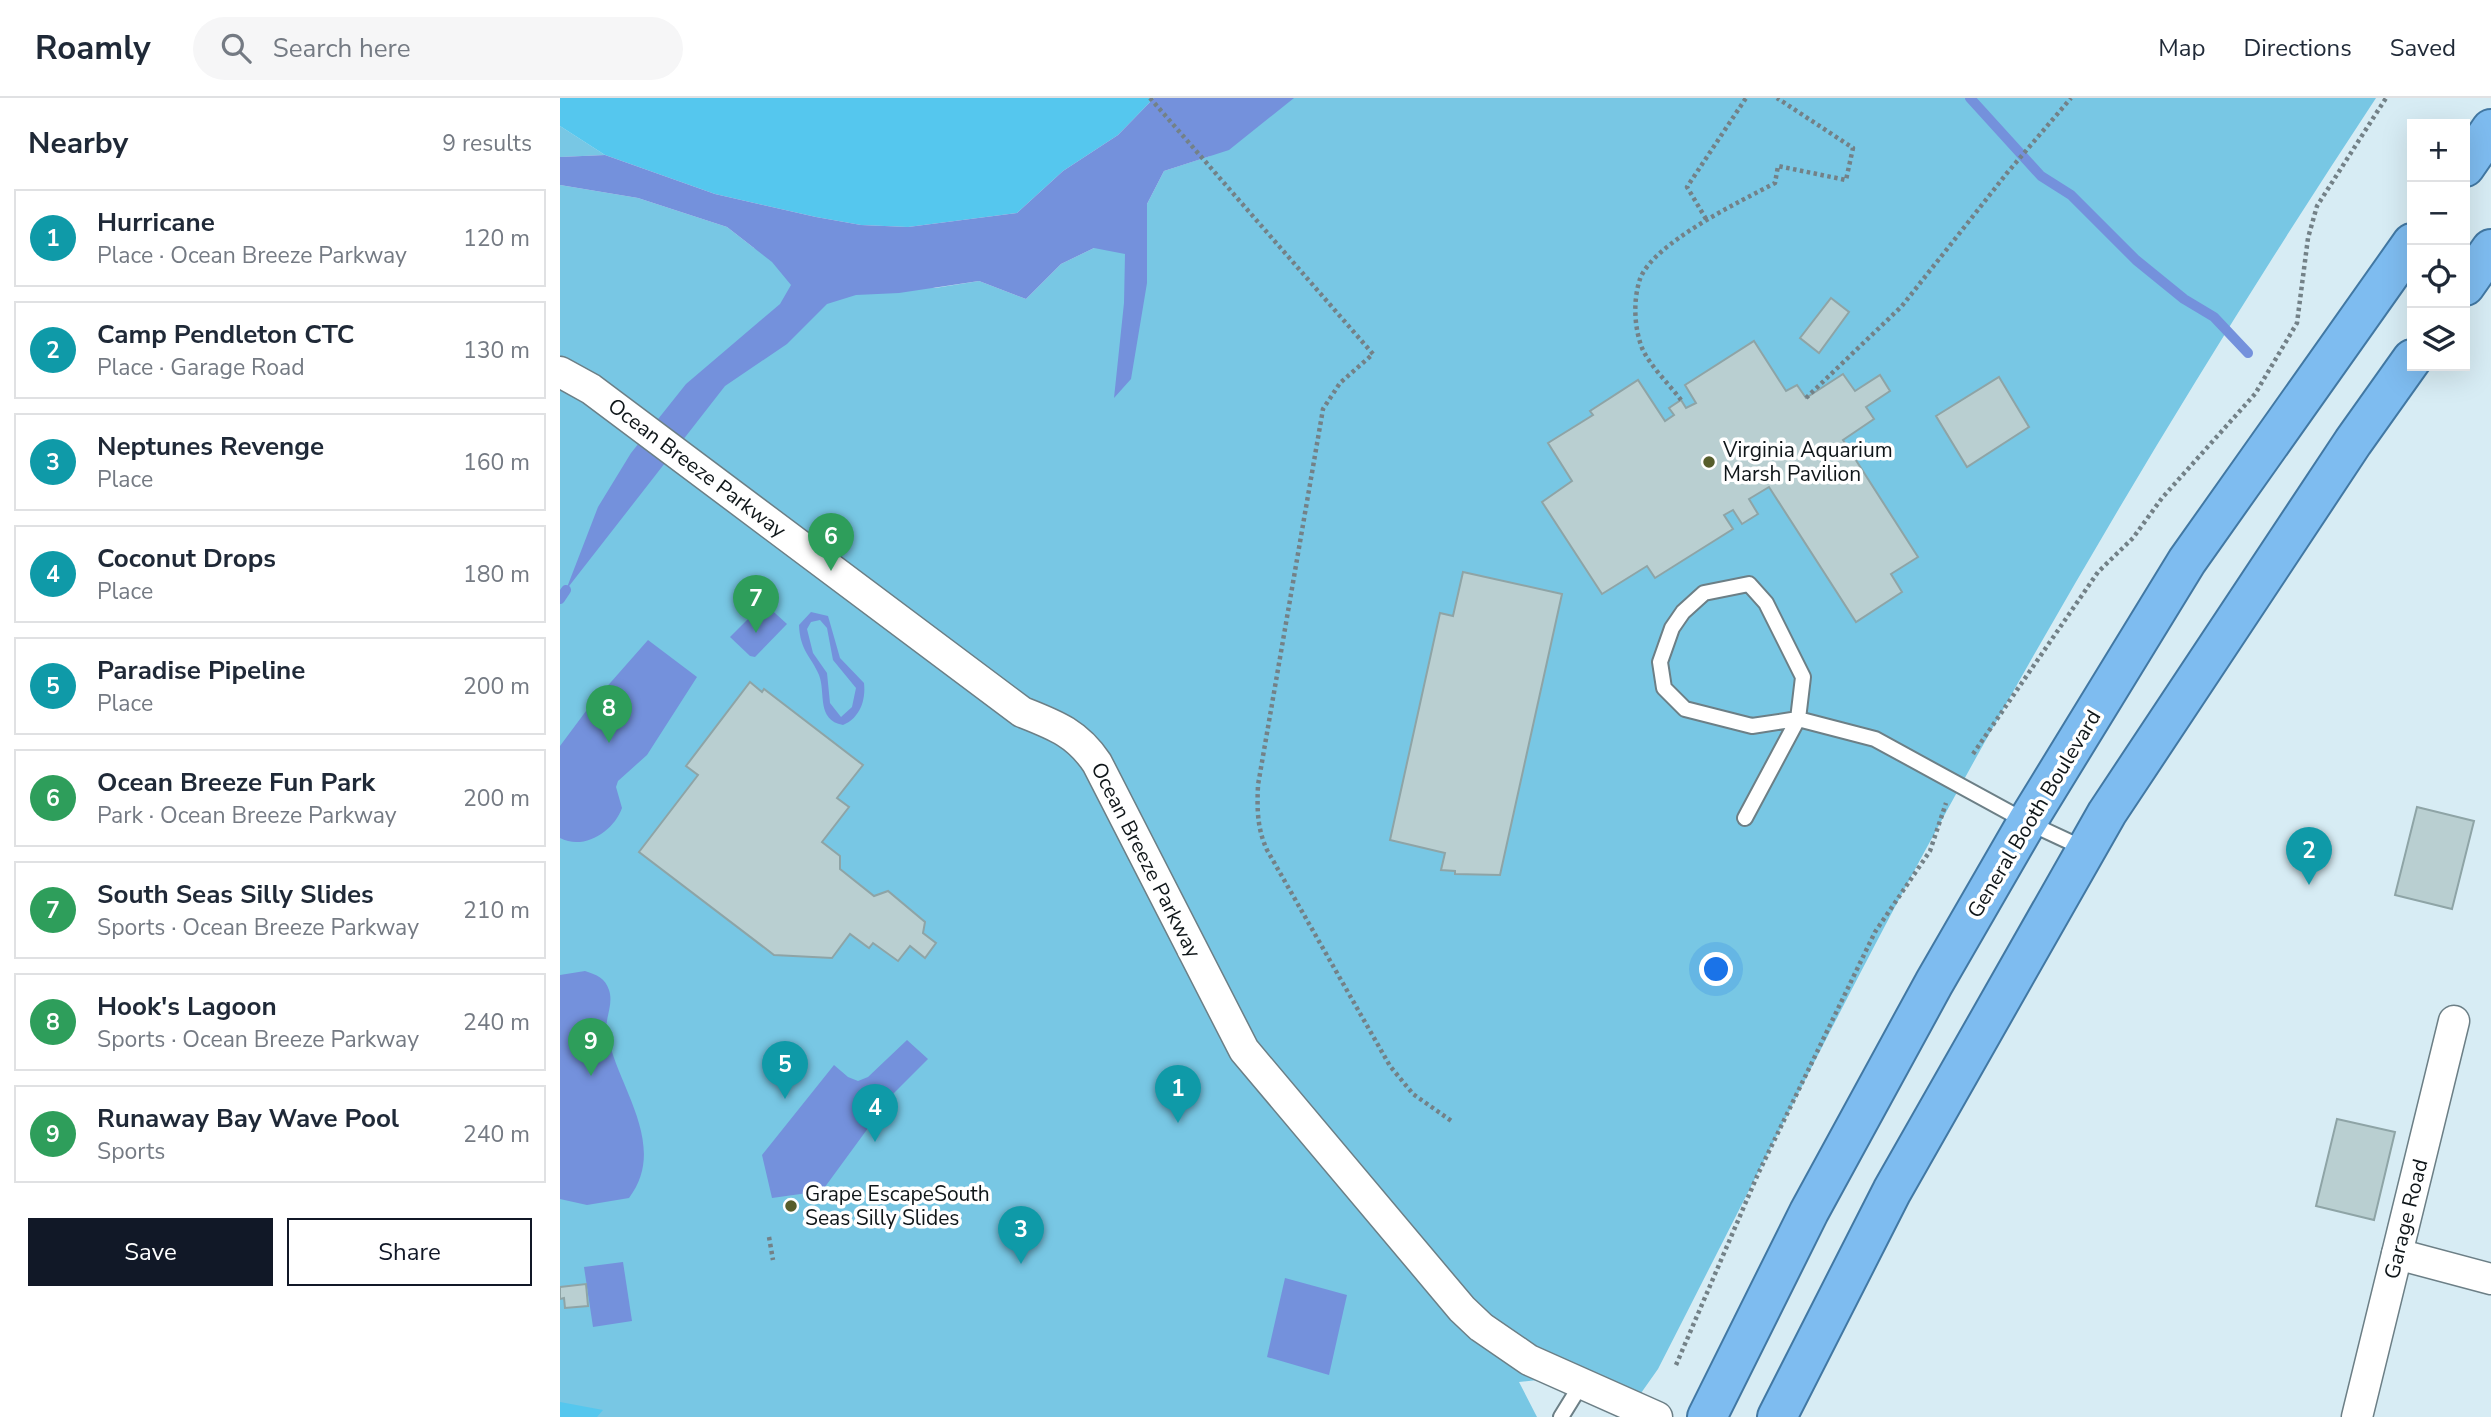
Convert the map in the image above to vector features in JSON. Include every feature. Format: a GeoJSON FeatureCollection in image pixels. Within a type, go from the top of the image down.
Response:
{"type":"FeatureCollection","features":[{"type":"Feature","properties":{"kind":"highway"},"geometry":{"type":"LineString","coordinates":[[2470,160],[2491,130]]}},
{"type":"Feature","properties":{"kind":"highway","name":"General Booth Boulevard"},"geometry":{"type":"LineString","coordinates":[[1707,1417],[1810,1212],[1934,983],[2027,822],[2187,561],[2411,245]]}},
{"type":"Feature","properties":{"kind":"highway"},"geometry":{"type":"LineString","coordinates":[[2470,279],[2491,249]]}},
{"type":"Feature","properties":{"kind":"highway"},"geometry":{"type":"LineString","coordinates":[[1777,1417],[1892,1191],[2086,849],[2314,500],[2407,366]]}},
{"type":"Feature","properties":{"kind":"street","name":"Ocean Breeze Parkway"},"geometry":{"type":"LineString","coordinates":[[560,372],[591,389],[1022,712],[1057,727],[1084,743],[1097,763],[1244,1050],[1462,1309],[1481,1327],[1529,1360],[1657,1417]]}},
{"type":"Feature","properties":{"kind":"street","name":"Garage Road"},"geometry":{"type":"LineString","coordinates":[[2357,1417],[2454,1021]]}},
{"type":"Feature","properties":{"kind":"street"},"geometry":{"type":"LineString","coordinates":[[2398,1254],[2491,1279]]}},
{"type":"Feature","properties":{"kind":"lane"},"geometry":{"type":"LineString","coordinates":[[1745,818],[1798,719],[1803,677],[1766,603],[1749,584],[1704,593],[1682,612],[1660,662],[1664,688],[1685,709],[1752,726],[1798,719],[1875,739],[2027,822],[2086,849]]}},
{"type":"Feature","properties":{"kind":"lane"},"geometry":{"type":"LineString","coordinates":[[1560,1417],[1582,1383]]}},
{"type":"Feature","properties":{"kind":"path"},"geometry":{"type":"LineString","coordinates":[[1150,98],[1373,354],[1340,383],[1323,409],[1258,785],[1257,814],[1260,834],[1267,849],[1370,1034],[1413,1094],[1453,1122]]}},
{"type":"Feature","properties":{"kind":"path"},"geometry":{"type":"LineString","coordinates":[[1706,219],[1687,187],[1746,98]]}},
{"type":"Feature","properties":{"kind":"path"},"geometry":{"type":"LineString","coordinates":[[1681,400],[1643,349],[1634,313],[1640,278],[1647,268],[1706,219],[1775,183],[1778,166],[1846,180],[1853,148],[1777,98]]}},
{"type":"Feature","properties":{"kind":"path"},"geometry":{"type":"LineString","coordinates":[[1973,754],[2098,572],[2133,538],[2162,498],[2255,394],[2297,323],[2308,238],[2317,206],[2386,98]]}},
{"type":"Feature","properties":{"kind":"path"},"geometry":{"type":"LineString","coordinates":[[1806,398],[1902,306],[2007,173],[2070,99]]}},
{"type":"Feature","properties":{"kind":"path"},"geometry":{"type":"LineString","coordinates":[[1676,1365],[1758,1174],[1875,932],[1930,850],[1949,798]]}},
{"type":"Feature","properties":{"kind":"path"},"geometry":{"type":"LineString","coordinates":[[769,1237],[772,1261]]}},
{"type":"Feature","properties":{"kind":"shaded area"},"geometry":{"type":"Polygon","coordinates":[[[560,98],[1154,98],[1118,135],[1063,171],[1017,213],[908,227],[861,225],[715,194],[605,155],[560,126],[560,98]]]}},
{"type":"Feature","properties":{"kind":"shaded area"},"geometry":{"type":"Polygon","coordinates":[[[1154,98],[1294,98],[1229,150],[1164,171],[1147,204],[1147,283],[1131,379],[1114,398],[1124,303],[1125,254],[1094,248],[1061,264],[1026,299],[979,281],[899,293],[856,295],[827,304],[787,344],[725,386],[566,590],[598,507],[631,453],[686,384],[780,304],[791,285],[772,262],[727,227],[638,198],[560,185],[560,157],[605,155],[715,194],[861,225],[908,227],[1017,213],[1063,171],[1118,135],[1154,98]]]}},
{"type":"Feature","properties":{"kind":"shaded area"},"geometry":{"type":"Polygon","coordinates":[[[1276,98],[2376,98],[2197,379],[2083,569],[1973,762],[1820,1050],[1658,1369],[1634,1403],[1565,1377],[1519,1382],[1537,1417],[579,1417],[560,1413],[560,185],[638,198],[727,227],[754,248],[935,288],[979,281],[1026,299],[1061,264],[1094,248],[1147,204],[1164,171],[1210,156],[1276,98]]]}},
{"type":"Feature","properties":{"kind":"shaded area"},"geometry":{"type":"Polygon","coordinates":[[[560,126],[605,155],[560,157],[560,126]]]}},
{"type":"Feature","properties":{"kind":"shaded area"},"geometry":{"type":"Polygon","coordinates":[[[764,603],[787,624],[755,657],[750,656],[730,637],[764,603]]]}},
{"type":"Feature","properties":{"kind":"shaded area"},"geometry":{"type":"Polygon","coordinates":[[[811,612],[828,616],[840,658],[864,683],[861,708],[854,718],[843,725],[829,718],[825,712],[819,675],[804,647],[799,625],[811,612]],[[820,620],[811,622],[807,629],[813,653],[827,673],[830,703],[841,717],[852,707],[856,688],[833,660],[827,628],[820,620]]]}},
{"type":"Feature","properties":{"kind":"shaded area"},"geometry":{"type":"Polygon","coordinates":[[[648,640],[697,677],[647,755],[618,781],[616,787],[622,808],[612,824],[588,840],[579,842],[560,838],[560,746],[589,707],[648,640]]]}},
{"type":"Feature","properties":{"kind":"shaded area"},"geometry":{"type":"Polygon","coordinates":[[[585,971],[600,978],[609,990],[607,1033],[637,1116],[644,1157],[640,1178],[629,1198],[587,1205],[560,1199],[560,975],[585,971]]]}},
{"type":"Feature","properties":{"kind":"shaded area"},"geometry":{"type":"Polygon","coordinates":[[[907,1040],[928,1059],[893,1094],[822,1191],[772,1198],[762,1155],[834,1065],[848,1077],[858,1081],[868,1077],[907,1040]]]}},
{"type":"Feature","properties":{"kind":"shaded area"},"geometry":{"type":"Polygon","coordinates":[[[623,1262],[632,1321],[593,1327],[584,1267],[623,1262]]]}},
{"type":"Feature","properties":{"kind":"shaded area"},"geometry":{"type":"Polygon","coordinates":[[[1285,1278],[1347,1295],[1329,1375],[1267,1357],[1285,1278]]]}},
{"type":"Feature","properties":{"kind":"shaded area"},"geometry":{"type":"Polygon","coordinates":[[[560,1402],[603,1410],[597,1417],[560,1417],[560,1402]]]}},
{"type":"Feature","properties":{"kind":"building"},"geometry":{"type":"Polygon","coordinates":[[[1831,298],[1849,312],[1819,353],[1800,338],[1831,298]]]}},
{"type":"Feature","properties":{"kind":"building","name":"Virginia Aquarium Marsh Pavilion"},"geometry":{"type":"Polygon","coordinates":[[[1754,341],[1786,391],[1797,385],[1806,398],[1843,374],[1855,391],[1880,375],[1890,391],[1866,407],[1874,419],[1843,440],[1918,557],[1891,574],[1902,592],[1856,622],[1769,487],[1749,499],[1758,514],[1742,524],[1733,510],[1724,515],[1733,529],[1655,578],[1647,566],[1602,594],[1542,502],[1572,481],[1548,443],[1593,415],[1590,411],[1638,380],[1665,421],[1674,415],[1669,408],[1681,400],[1686,408],[1696,403],[1685,385],[1754,341]]]}},
{"type":"Feature","properties":{"kind":"building"},"geometry":{"type":"Polygon","coordinates":[[[1999,377],[2029,427],[1967,467],[1936,416],[1999,377]]]}},
{"type":"Feature","properties":{"kind":"building"},"geometry":{"type":"Polygon","coordinates":[[[1463,572],[1562,594],[1500,875],[1455,874],[1455,871],[1441,870],[1445,853],[1390,840],[1440,613],[1453,616],[1463,572]]]}},
{"type":"Feature","properties":{"kind":"building"},"geometry":{"type":"Polygon","coordinates":[[[750,682],[762,692],[764,689],[863,765],[837,798],[849,807],[822,842],[840,856],[840,869],[874,896],[888,891],[925,922],[923,933],[936,943],[925,958],[910,946],[898,961],[873,943],[869,948],[850,934],[832,958],[774,955],[639,852],[698,775],[686,766],[750,682]]]}},
{"type":"Feature","properties":{"kind":"building"},"geometry":{"type":"Polygon","coordinates":[[[2417,807],[2474,821],[2452,909],[2395,895],[2417,807]]]}},
{"type":"Feature","properties":{"kind":"building"},"geometry":{"type":"Polygon","coordinates":[[[2337,1119],[2395,1132],[2374,1220],[2316,1206],[2337,1119]]]}},
{"type":"Feature","properties":{"kind":"building"},"geometry":{"type":"Polygon","coordinates":[[[586,1284],[588,1306],[565,1308],[564,1298],[560,1299],[560,1287],[586,1284]]]}},
{"type":"Feature","properties":{"kind":"waterway"},"geometry":{"type":"LineString","coordinates":[[1970,98],[2041,176],[2071,195],[2136,260],[2184,299],[2214,317],[2248,353]]}},
{"type":"Feature","properties":{"kind":"waterway"},"geometry":{"type":"LineString","coordinates":[[560,599],[566,590]]}},
{"type":"Feature","properties":{"kind":"place","name":"Virginia Aquarium Marsh Pavilion"},"geometry":{"type":"Point","coordinates":[1709,462]}},
{"type":"Feature","properties":{"kind":"place","name":"Ocean Breeze Fun Park"},"geometry":{"type":"Point","coordinates":[831,571]}},
{"type":"Feature","properties":{"kind":"place","name":"South Seas Silly Slides"},"geometry":{"type":"Point","coordinates":[756,633]}},
{"type":"Feature","properties":{"kind":"place","name":"Hook's Lagoon"},"geometry":{"type":"Point","coordinates":[609,743]}},
{"type":"Feature","properties":{"kind":"place","name":"Camp Pendleton CTC"},"geometry":{"type":"Point","coordinates":[2309,885]}},
{"type":"Feature","properties":{"kind":"place","name":"Runaway Bay Wave Pool"},"geometry":{"type":"Point","coordinates":[591,1076]}},
{"type":"Feature","properties":{"kind":"place","name":"Paradise Pipeline"},"geometry":{"type":"Point","coordinates":[785,1099]}},
{"type":"Feature","properties":{"kind":"place","name":"Hurricane"},"geometry":{"type":"Point","coordinates":[1178,1123]}},
{"type":"Feature","properties":{"kind":"place","name":"Coconut Drops"},"geometry":{"type":"Point","coordinates":[875,1142]}},
{"type":"Feature","properties":{"kind":"place","name":"Grape EscapeSouth Seas Silly Slides"},"geometry":{"type":"Point","coordinates":[791,1206]}},
{"type":"Feature","properties":{"kind":"place","name":"Neptunes Revenge"},"geometry":{"type":"Point","coordinates":[1021,1264]}}]}
